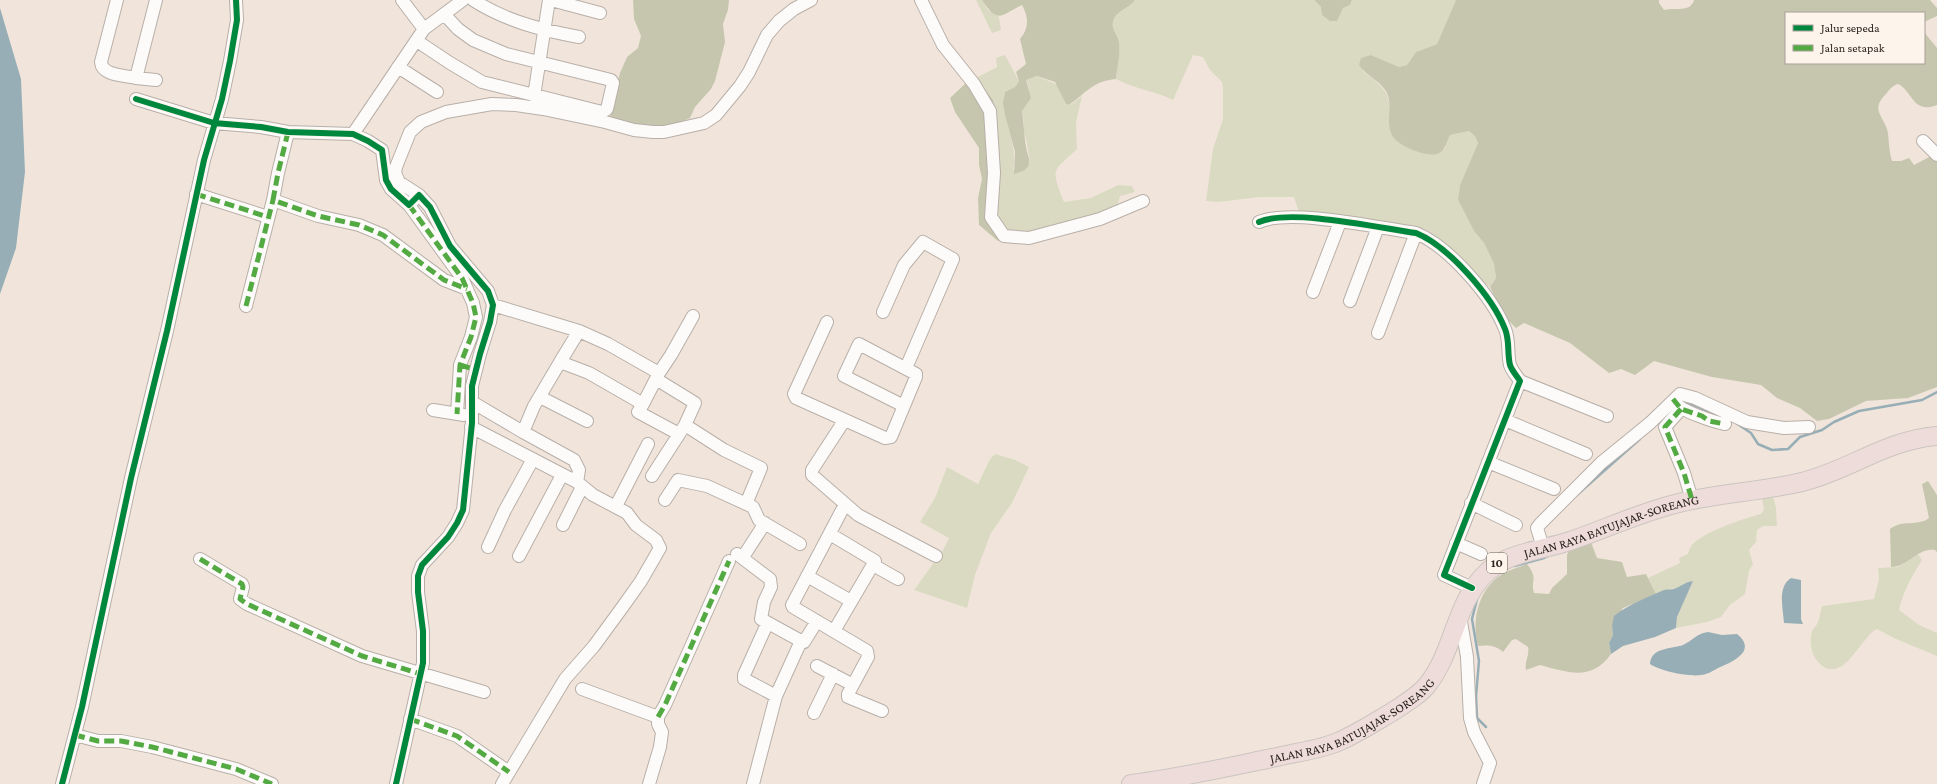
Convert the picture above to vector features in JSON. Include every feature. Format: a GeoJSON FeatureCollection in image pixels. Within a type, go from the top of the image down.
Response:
{"type":"FeatureCollection","features":[{"type":"Feature","properties":{"kind":"highway","name":"JALAN RAYA BATUJAJAR-SOREANG"},"geometry":{"type":"LineString","coordinates":[[1131,784],[1214,771],[1338,742],[1397,708],[1427,685],[1441,661],[1472,588],[1484,572],[1498,563],[1570,541],[1658,508],[1692,500],[1762,490],[1805,481],[1851,464],[1888,447],[1922,437],[1937,436]]}},
{"type":"Feature","properties":{"kind":"street"},"geometry":{"type":"LineString","coordinates":[[117,0],[100,62],[101,67],[104,71],[109,73],[156,80]]}},
{"type":"Feature","properties":{"kind":"street"},"geometry":{"type":"LineString","coordinates":[[136,78],[156,0]]}},
{"type":"Feature","properties":{"kind":"street"},"geometry":{"type":"LineString","coordinates":[[62,784],[75,735],[125,504],[167,331],[196,194],[223,91],[237,20],[236,0]]}},
{"type":"Feature","properties":{"kind":"street"},"geometry":{"type":"LineString","coordinates":[[402,0],[424,28]]}},
{"type":"Feature","properties":{"kind":"street"},"geometry":{"type":"LineString","coordinates":[[353,134],[417,41],[424,28],[463,0]]}},
{"type":"Feature","properties":{"kind":"street"},"geometry":{"type":"LineString","coordinates":[[473,0],[490,11],[511,20],[544,30],[579,37]]}},
{"type":"Feature","properties":{"kind":"street"},"geometry":{"type":"LineString","coordinates":[[534,96],[550,0],[600,14]]}},
{"type":"Feature","properties":{"kind":"street"},"geometry":{"type":"LineString","coordinates":[[396,784],[421,674],[424,646],[418,592],[419,572],[422,565],[448,537],[463,510],[472,421],[472,386],[490,322],[493,305],[488,291],[450,246],[430,207],[419,195],[399,182],[395,173],[396,167],[410,132],[421,122],[446,112],[492,104],[530,107],[566,113],[634,130],[653,132],[664,132],[704,123],[716,115],[740,86],[749,72],[767,35],[779,21],[794,9],[811,0]]}},
{"type":"Feature","properties":{"kind":"street"},"geometry":{"type":"LineString","coordinates":[[921,0],[943,45],[974,84],[990,111],[994,173],[991,217],[1004,236],[1029,238],[1100,219],[1144,201]]}},
{"type":"Feature","properties":{"kind":"street"},"geometry":{"type":"LineString","coordinates":[[417,41],[482,82],[602,112],[608,109],[613,83],[605,78],[506,54],[473,40],[458,29],[444,14]]}},
{"type":"Feature","properties":{"kind":"street"},"geometry":{"type":"LineString","coordinates":[[398,67],[438,92]]}},
{"type":"Feature","properties":{"kind":"street"},"geometry":{"type":"LineString","coordinates":[[136,99],[214,123],[261,127],[288,132],[353,134],[382,150],[386,180],[391,189],[409,206],[462,278],[473,303],[476,317],[471,337],[460,365],[457,414]]}},
{"type":"Feature","properties":{"kind":"street"},"geometry":{"type":"LineString","coordinates":[[246,306],[273,200],[288,132]]}},
{"type":"Feature","properties":{"kind":"street"},"geometry":{"type":"LineString","coordinates":[[1923,141],[1937,155]]}},
{"type":"Feature","properties":{"kind":"street"},"geometry":{"type":"LineString","coordinates":[[196,194],[268,217]]}},
{"type":"Feature","properties":{"kind":"street"},"geometry":{"type":"LineString","coordinates":[[409,206],[419,195]]}},
{"type":"Feature","properties":{"kind":"street"},"geometry":{"type":"LineString","coordinates":[[273,200],[318,216],[359,226],[383,235],[444,280],[467,290]]}},
{"type":"Feature","properties":{"kind":"street"},"geometry":{"type":"LineString","coordinates":[[1260,222],[1273,217],[1307,217],[1416,233],[1429,238],[1454,259],[1495,309],[1505,329],[1509,342],[1511,367],[1520,381],[1607,416]]}},
{"type":"Feature","properties":{"kind":"street"},"geometry":{"type":"LineString","coordinates":[[1313,292],[1340,222]]}},
{"type":"Feature","properties":{"kind":"street"},"geometry":{"type":"LineString","coordinates":[[1350,301],[1378,227]]}},
{"type":"Feature","properties":{"kind":"street"},"geometry":{"type":"LineString","coordinates":[[1378,333],[1416,233]]}},
{"type":"Feature","properties":{"kind":"street"},"geometry":{"type":"LineString","coordinates":[[883,312],[904,265],[923,242],[953,259],[906,368]]}},
{"type":"Feature","properties":{"kind":"street"},"geometry":{"type":"LineString","coordinates":[[493,305],[579,331],[615,348],[690,398],[694,403],[682,429],[652,476]]}},
{"type":"Feature","properties":{"kind":"street"},"geometry":{"type":"LineString","coordinates":[[693,316],[638,412],[682,429],[761,468],[746,504]]}},
{"type":"Feature","properties":{"kind":"street"},"geometry":{"type":"LineString","coordinates":[[827,322],[794,396],[844,421],[888,438],[891,437],[904,406],[916,374],[859,344],[844,376],[904,406]]}},
{"type":"Feature","properties":{"kind":"street"},"geometry":{"type":"LineString","coordinates":[[523,432],[540,397],[579,331]]}},
{"type":"Feature","properties":{"kind":"street"},"geometry":{"type":"LineString","coordinates":[[560,362],[590,373],[643,404]]}},
{"type":"Feature","properties":{"kind":"street"},"geometry":{"type":"LineString","coordinates":[[460,365],[476,370]]}},
{"type":"Feature","properties":{"kind":"street"},"geometry":{"type":"LineString","coordinates":[[1472,588],[1444,574],[1520,381]]}},
{"type":"Feature","properties":{"kind":"street"},"geometry":{"type":"LineString","coordinates":[[540,397],[587,421]]}},
{"type":"Feature","properties":{"kind":"street"},"geometry":{"type":"LineString","coordinates":[[1679,401],[1709,420],[1725,424]]}},
{"type":"Feature","properties":{"kind":"street"},"geometry":{"type":"LineString","coordinates":[[1679,401],[1747,422],[1784,428],[1810,427]]}},
{"type":"Feature","properties":{"kind":"street"},"geometry":{"type":"LineString","coordinates":[[1679,401],[1665,427],[1684,473],[1692,500]]}},
{"type":"Feature","properties":{"kind":"street"},"geometry":{"type":"LineString","coordinates":[[1541,549],[1541,541],[1537,528],[1540,524],[1601,463],[1679,401]]}},
{"type":"Feature","properties":{"kind":"street"},"geometry":{"type":"LineString","coordinates":[[472,402],[574,460],[578,470],[579,484],[563,525]]}},
{"type":"Feature","properties":{"kind":"street"},"geometry":{"type":"LineString","coordinates":[[433,410],[457,414],[472,421],[533,459],[579,484],[594,495],[616,506],[627,513],[636,525],[656,540],[660,548],[641,581],[624,606],[594,646],[564,680],[502,784]]}},
{"type":"Feature","properties":{"kind":"street"},"geometry":{"type":"LineString","coordinates":[[1505,420],[1586,454]]}},
{"type":"Feature","properties":{"kind":"street"},"geometry":{"type":"LineString","coordinates":[[844,421],[811,472],[812,475],[858,514],[936,556]]}},
{"type":"Feature","properties":{"kind":"street"},"geometry":{"type":"LineString","coordinates":[[616,506],[648,444]]}},
{"type":"Feature","properties":{"kind":"street"},"geometry":{"type":"LineString","coordinates":[[488,547],[505,510],[533,459]]}},
{"type":"Feature","properties":{"kind":"street"},"geometry":{"type":"LineString","coordinates":[[1488,462],[1554,489]]}},
{"type":"Feature","properties":{"kind":"street"},"geometry":{"type":"LineString","coordinates":[[519,556],[562,475]]}},
{"type":"Feature","properties":{"kind":"street"},"geometry":{"type":"LineString","coordinates":[[665,500],[678,480],[706,486],[753,507],[757,518],[800,544]]}},
{"type":"Feature","properties":{"kind":"street"},"geometry":{"type":"LineString","coordinates":[[1471,504],[1516,525]]}},
{"type":"Feature","properties":{"kind":"street"},"geometry":{"type":"LineString","coordinates":[[846,505],[792,605],[867,651],[868,657],[848,697],[882,711]]}},
{"type":"Feature","properties":{"kind":"street"},"geometry":{"type":"LineString","coordinates":[[649,784],[660,747],[662,732],[658,724],[658,717],[736,557],[765,523]]}},
{"type":"Feature","properties":{"kind":"street"},"geometry":{"type":"LineString","coordinates":[[830,534],[875,561],[834,631]]}},
{"type":"Feature","properties":{"kind":"street"},"geometry":{"type":"LineString","coordinates":[[1456,543],[1481,554]]}},
{"type":"Feature","properties":{"kind":"street"},"geometry":{"type":"LineString","coordinates":[[736,557],[770,579],[771,587],[764,602],[761,619],[767,624],[804,642],[817,621]]}},
{"type":"Feature","properties":{"kind":"street"},"geometry":{"type":"LineString","coordinates":[[200,559],[242,584],[243,587],[240,599],[247,604],[362,656],[484,692]]}},
{"type":"Feature","properties":{"kind":"street"},"geometry":{"type":"LineString","coordinates":[[873,565],[898,579]]}},
{"type":"Feature","properties":{"kind":"street"},"geometry":{"type":"LineString","coordinates":[[807,576],[851,601]]}},
{"type":"Feature","properties":{"kind":"street"},"geometry":{"type":"LineString","coordinates":[[1460,614],[1468,657],[1470,718],[1474,732],[1490,763],[1483,784]]}},
{"type":"Feature","properties":{"kind":"street"},"geometry":{"type":"LineString","coordinates":[[767,624],[744,674],[744,679],[776,696]]}},
{"type":"Feature","properties":{"kind":"street"},"geometry":{"type":"LineString","coordinates":[[752,784],[776,696],[800,641]]}},
{"type":"Feature","properties":{"kind":"street"},"geometry":{"type":"LineString","coordinates":[[817,666],[853,685]]}},
{"type":"Feature","properties":{"kind":"street"},"geometry":{"type":"LineString","coordinates":[[814,713],[833,674]]}},
{"type":"Feature","properties":{"kind":"street"},"geometry":{"type":"LineString","coordinates":[[582,689],[658,717]]}},
{"type":"Feature","properties":{"kind":"street"},"geometry":{"type":"LineString","coordinates":[[410,719],[457,736],[509,772]]}},
{"type":"Feature","properties":{"kind":"street"},"geometry":{"type":"LineString","coordinates":[[75,735],[98,741],[121,741],[152,747],[236,769],[272,784]]}},
{"type":"Feature","properties":{"kind":"green space"},"geometry":{"type":"Polygon","coordinates":[[[633,0],[729,0],[728,10],[723,24],[725,42],[715,81],[711,89],[695,107],[690,118],[684,121],[656,127],[642,127],[623,123],[611,118],[610,111],[620,73],[627,57],[638,48],[641,36],[634,19],[633,0]]]}},
{"type":"Feature","properties":{"kind":"green space"},"geometry":{"type":"Polygon","coordinates":[[[976,0],[982,0],[988,10],[999,17],[1001,30],[992,33],[976,0]]]}},
{"type":"Feature","properties":{"kind":"green space"},"geometry":{"type":"Polygon","coordinates":[[[982,0],[1135,0],[1117,15],[1113,22],[1113,27],[1119,46],[1116,79],[1101,82],[1069,105],[1066,104],[1055,82],[1037,76],[1026,80],[1031,98],[1022,111],[1025,142],[1029,162],[1025,170],[1014,174],[1015,152],[1003,103],[1005,92],[1015,87],[1019,81],[1016,72],[1026,64],[1020,39],[1025,31],[1027,19],[1022,5],[1000,16],[992,13],[982,0]]]}},
{"type":"Feature","properties":{"kind":"green space"},"geometry":{"type":"Polygon","coordinates":[[[1135,0],[1314,0],[1321,7],[1343,8],[1350,5],[1352,0],[1456,0],[1437,44],[1416,52],[1407,65],[1399,67],[1371,55],[1363,71],[1384,89],[1387,94],[1389,100],[1389,115],[1444,150],[1450,135],[1469,131],[1475,135],[1478,143],[1460,185],[1458,200],[1474,231],[1484,243],[1494,264],[1496,278],[1490,287],[1478,280],[1429,231],[1412,225],[1379,225],[1299,212],[1294,197],[1260,197],[1218,202],[1206,201],[1213,149],[1223,119],[1222,82],[1210,70],[1203,57],[1193,55],[1173,100],[1116,79],[1119,46],[1113,27],[1113,22],[1120,12],[1135,0]]]}},
{"type":"Feature","properties":{"kind":"green space"},"geometry":{"type":"Polygon","coordinates":[[[1314,0],[1352,0],[1350,5],[1343,8],[1337,21],[1330,21],[1322,15],[1321,7],[1314,0]]]}},
{"type":"Feature","properties":{"kind":"green space"},"geometry":{"type":"Polygon","coordinates":[[[1456,0],[1659,0],[1659,3],[1664,10],[1689,7],[1694,0],[1930,0],[1937,8],[1937,16],[1925,22],[1925,12],[1785,12],[1785,64],[1925,64],[1925,33],[1937,48],[1937,105],[1923,107],[1898,84],[1891,88],[1881,100],[1878,109],[1888,133],[1892,161],[1901,161],[1909,158],[1914,165],[1933,155],[1937,160],[1937,387],[1908,398],[1866,401],[1829,419],[1817,421],[1800,408],[1777,398],[1761,385],[1712,377],[1654,361],[1635,375],[1621,369],[1609,373],[1570,343],[1524,323],[1516,328],[1505,317],[1490,287],[1496,278],[1494,264],[1484,243],[1474,231],[1458,200],[1460,185],[1478,143],[1475,136],[1469,131],[1450,135],[1444,149],[1437,154],[1425,154],[1399,143],[1392,135],[1390,130],[1389,98],[1387,93],[1381,85],[1359,65],[1361,58],[1371,55],[1399,67],[1407,65],[1416,52],[1437,44],[1456,0]]]}},
{"type":"Feature","properties":{"kind":"green space"},"geometry":{"type":"Polygon","coordinates":[[[1005,55],[1019,81],[1015,87],[1005,92],[1004,102],[1014,150],[1013,170],[1030,163],[1026,138],[1023,131],[1024,123],[1022,111],[1029,96],[1029,89],[1026,80],[1037,76],[1058,85],[1066,104],[1070,105],[1082,96],[1076,122],[1077,149],[1056,171],[1057,182],[1064,202],[1091,198],[1118,185],[1132,186],[1135,192],[1120,196],[1117,207],[1069,226],[1044,231],[1018,232],[1000,226],[994,212],[976,78],[997,67],[996,58],[1005,55]]]}},
{"type":"Feature","properties":{"kind":"green space"},"geometry":{"type":"Polygon","coordinates":[[[976,78],[993,100],[997,123],[997,165],[994,212],[1000,226],[1010,230],[998,241],[979,225],[978,198],[982,179],[979,165],[979,148],[955,112],[950,98],[966,83],[976,78]]]}},
{"type":"Feature","properties":{"kind":"green space"},"geometry":{"type":"Polygon","coordinates":[[[995,454],[1015,460],[1029,467],[1012,503],[991,533],[975,575],[967,608],[914,590],[943,550],[949,538],[920,522],[935,498],[947,467],[978,484],[990,459],[995,454]]]}},
{"type":"Feature","properties":{"kind":"green space"},"geometry":{"type":"Polygon","coordinates":[[[1928,481],[1937,495],[1937,552],[1935,550],[1923,551],[1903,564],[1891,567],[1890,529],[1900,524],[1920,522],[1929,518],[1922,484],[1928,481]]]}},
{"type":"Feature","properties":{"kind":"green space"},"geometry":{"type":"Polygon","coordinates":[[[1773,497],[1776,507],[1777,526],[1763,526],[1757,530],[1756,542],[1749,550],[1753,564],[1749,571],[1745,594],[1730,605],[1721,617],[1707,622],[1676,628],[1677,617],[1693,581],[1656,594],[1648,578],[1680,563],[1679,558],[1688,554],[1692,545],[1705,535],[1735,522],[1761,514],[1764,510],[1762,499],[1773,497]]]}},
{"type":"Feature","properties":{"kind":"green space"},"geometry":{"type":"Polygon","coordinates":[[[1591,542],[1597,558],[1622,562],[1627,577],[1646,574],[1656,594],[1623,608],[1612,626],[1613,635],[1609,643],[1611,654],[1603,663],[1595,669],[1578,673],[1540,665],[1526,670],[1528,647],[1516,639],[1512,640],[1503,652],[1491,646],[1478,646],[1476,625],[1479,605],[1483,595],[1495,579],[1504,573],[1527,564],[1533,573],[1534,593],[1549,594],[1552,588],[1567,574],[1567,555],[1570,548],[1591,542]]]}},
{"type":"Feature","properties":{"kind":"green space"},"geometry":{"type":"Polygon","coordinates":[[[1918,554],[1922,560],[1908,584],[1899,610],[1919,625],[1937,633],[1937,656],[1896,639],[1877,629],[1871,633],[1844,665],[1836,669],[1828,669],[1819,663],[1812,652],[1811,640],[1812,631],[1817,625],[1822,606],[1874,599],[1879,579],[1878,568],[1898,567],[1918,554]]]}},
{"type":"Feature","properties":{"kind":"water"},"geometry":{"type":"Polygon","coordinates":[[[0,8],[21,79],[25,172],[16,248],[0,294],[0,8]]]}},
{"type":"Feature","properties":{"kind":"water"},"geometry":{"type":"Polygon","coordinates":[[[1791,578],[1801,580],[1801,619],[1803,624],[1784,623],[1782,592],[1787,582],[1791,578]]]}},
{"type":"Feature","properties":{"kind":"water"},"geometry":{"type":"Polygon","coordinates":[[[1693,581],[1677,617],[1676,628],[1655,637],[1623,646],[1611,654],[1609,643],[1613,635],[1612,626],[1614,616],[1651,595],[1664,590],[1675,589],[1693,581]]]}},
{"type":"Feature","properties":{"kind":"water"},"geometry":{"type":"Polygon","coordinates":[[[1708,632],[1722,635],[1737,634],[1743,640],[1745,646],[1744,651],[1730,663],[1703,675],[1675,673],[1660,669],[1650,664],[1651,658],[1654,654],[1683,645],[1701,634],[1708,632]]]}},
{"type":"Feature","properties":{"kind":"waterway"},"geometry":{"type":"LineString","coordinates":[[1736,423],[1751,433],[1758,444],[1772,450],[1788,449],[1800,437],[1822,430],[1834,422],[1859,411],[1922,400],[1937,392]]}},
{"type":"Feature","properties":{"kind":"waterway"},"geometry":{"type":"LineString","coordinates":[[1684,401],[1724,418]]}},
{"type":"Feature","properties":{"kind":"waterway"},"geometry":{"type":"LineString","coordinates":[[1578,494],[1640,439]]}},
{"type":"Feature","properties":{"kind":"waterway"},"geometry":{"type":"LineString","coordinates":[[1515,566],[1548,556]]}},
{"type":"Feature","properties":{"kind":"waterway"},"geometry":{"type":"LineString","coordinates":[[1477,599],[1472,619],[1479,661],[1476,696],[1477,718],[1486,727]]}},
{"type":"Feature","properties":{"kind":"marked path"},"geometry":{"type":"LineString","coordinates":[[288,132],[273,200],[318,216],[359,225],[383,235],[444,280],[467,289]]}},
{"type":"Feature","properties":{"kind":"marked path"},"geometry":{"type":"LineString","coordinates":[[196,194],[268,217]]}},
{"type":"Feature","properties":{"kind":"marked path"},"geometry":{"type":"LineString","coordinates":[[246,306],[273,200]]}},
{"type":"Feature","properties":{"kind":"marked path"},"geometry":{"type":"LineString","coordinates":[[409,205],[462,278],[473,303],[476,317],[471,337],[460,365],[457,414]]}},
{"type":"Feature","properties":{"kind":"marked path"},"geometry":{"type":"LineString","coordinates":[[460,365],[477,370]]}},
{"type":"Feature","properties":{"kind":"marked path"},"geometry":{"type":"LineString","coordinates":[[1673,399],[1681,409],[1702,416],[1709,421],[1725,424]]}},
{"type":"Feature","properties":{"kind":"marked path"},"geometry":{"type":"LineString","coordinates":[[1681,409],[1665,427],[1684,473],[1692,500]]}},
{"type":"Feature","properties":{"kind":"marked path"},"geometry":{"type":"LineString","coordinates":[[200,559],[242,584],[243,587],[240,599],[247,604],[362,656],[421,674]]}},
{"type":"Feature","properties":{"kind":"marked path"},"geometry":{"type":"LineString","coordinates":[[658,717],[665,705],[729,561]]}},
{"type":"Feature","properties":{"kind":"marked path"},"geometry":{"type":"LineString","coordinates":[[410,719],[457,736],[509,772]]}},
{"type":"Feature","properties":{"kind":"marked path"},"geometry":{"type":"LineString","coordinates":[[75,735],[98,741],[121,741],[152,747],[236,769],[272,784]]}},
{"type":"Feature","properties":{"kind":"cycle path"},"geometry":{"type":"LineString","coordinates":[[62,784],[82,707],[131,478],[167,331],[204,160],[222,99],[237,20],[236,0]]}},
{"type":"Feature","properties":{"kind":"cycle path"},"geometry":{"type":"LineString","coordinates":[[136,99],[214,123],[261,127],[288,132],[353,134],[368,141],[382,150],[386,180],[391,189],[409,205],[419,195],[430,207],[450,246],[488,291],[493,305],[490,322],[472,386],[472,423],[463,510],[448,537],[422,565],[418,576],[418,592],[423,631],[423,663],[396,784]]}},
{"type":"Feature","properties":{"kind":"cycle path"},"geometry":{"type":"LineString","coordinates":[[1259,222],[1273,218],[1313,218],[1336,220],[1416,233],[1442,249],[1455,260],[1480,288],[1499,316],[1507,334],[1510,365],[1520,381],[1444,575],[1472,588]]}}]}
